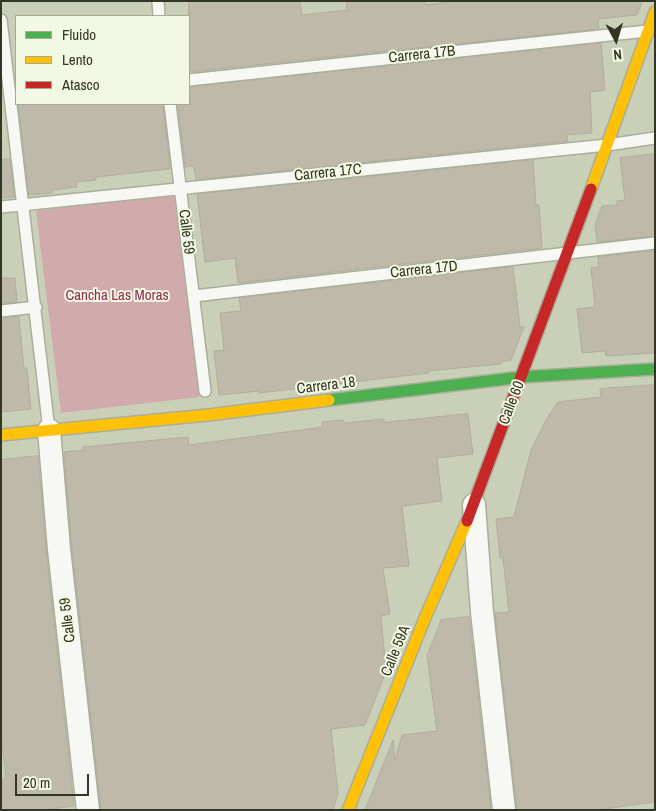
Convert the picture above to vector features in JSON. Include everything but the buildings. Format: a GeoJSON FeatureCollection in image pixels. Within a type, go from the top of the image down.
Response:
{"type":"FeatureCollection","features":[{"type":"Feature","properties":{"kind":"street","name":"Calle 60"},"geometry":{"type":"LineString","coordinates":[[504,810],[482,612],[474,505],[568,254],[606,144],[651,31],[655,12]]}},
{"type":"Feature","properties":{"kind":"street","name":"Carrera 18"},"geometry":{"type":"LineString","coordinates":[[1,436],[208,415],[522,377],[655,368]]}},
{"type":"Feature","properties":{"kind":"street","name":"Calle 59"},"geometry":{"type":"LineString","coordinates":[[49,430],[88,810]]}},
{"type":"Feature","properties":{"kind":"street","name":"Calle 59A"},"geometry":{"type":"LineString","coordinates":[[348,810],[425,618],[474,505]]}},
{"type":"Feature","properties":{"kind":"lane"},"geometry":{"type":"LineString","coordinates":[[158,1],[160,15]]}},
{"type":"Feature","properties":{"kind":"lane"},"geometry":{"type":"LineString","coordinates":[[1,20],[49,430]]}},
{"type":"Feature","properties":{"kind":"lane","name":"Carrera 17B"},"geometry":{"type":"LineString","coordinates":[[190,80],[651,31]]}},
{"type":"Feature","properties":{"kind":"lane","name":"Calle 59"},"geometry":{"type":"LineString","coordinates":[[170,105],[205,391]]}},
{"type":"Feature","properties":{"kind":"lane","name":"Carrera 17C"},"geometry":{"type":"LineString","coordinates":[[1,207],[655,138]]}},
{"type":"Feature","properties":{"kind":"lane","name":"Carrera 17D"},"geometry":{"type":"LineString","coordinates":[[194,296],[655,244]]}},
{"type":"Feature","properties":{"kind":"lane"},"geometry":{"type":"LineString","coordinates":[[1,311],[36,307]]}},
{"type":"Feature","properties":{"kind":"green space","name":"Cancha Las Moras"},"geometry":{"type":"Polygon","coordinates":[[[174,194],[199,397],[61,413],[36,211],[174,194]]]}},
{"type":"Feature","properties":{"kind":"traffic: fast"},"geometry":{"type":"LineString","coordinates":[[329,400],[522,377],[655,369]]}},
{"type":"Feature","properties":{"kind":"traffic: slow"},"geometry":{"type":"LineString","coordinates":[[591,189],[655,12]]}},
{"type":"Feature","properties":{"kind":"traffic: slow"},"geometry":{"type":"LineString","coordinates":[[1,435],[208,415],[329,400]]}},
{"type":"Feature","properties":{"kind":"traffic: slow"},"geometry":{"type":"LineString","coordinates":[[348,810],[425,618],[467,521]]}},
{"type":"Feature","properties":{"kind":"traffic: jam"},"geometry":{"type":"LineString","coordinates":[[467,521],[591,189]]}}]}
